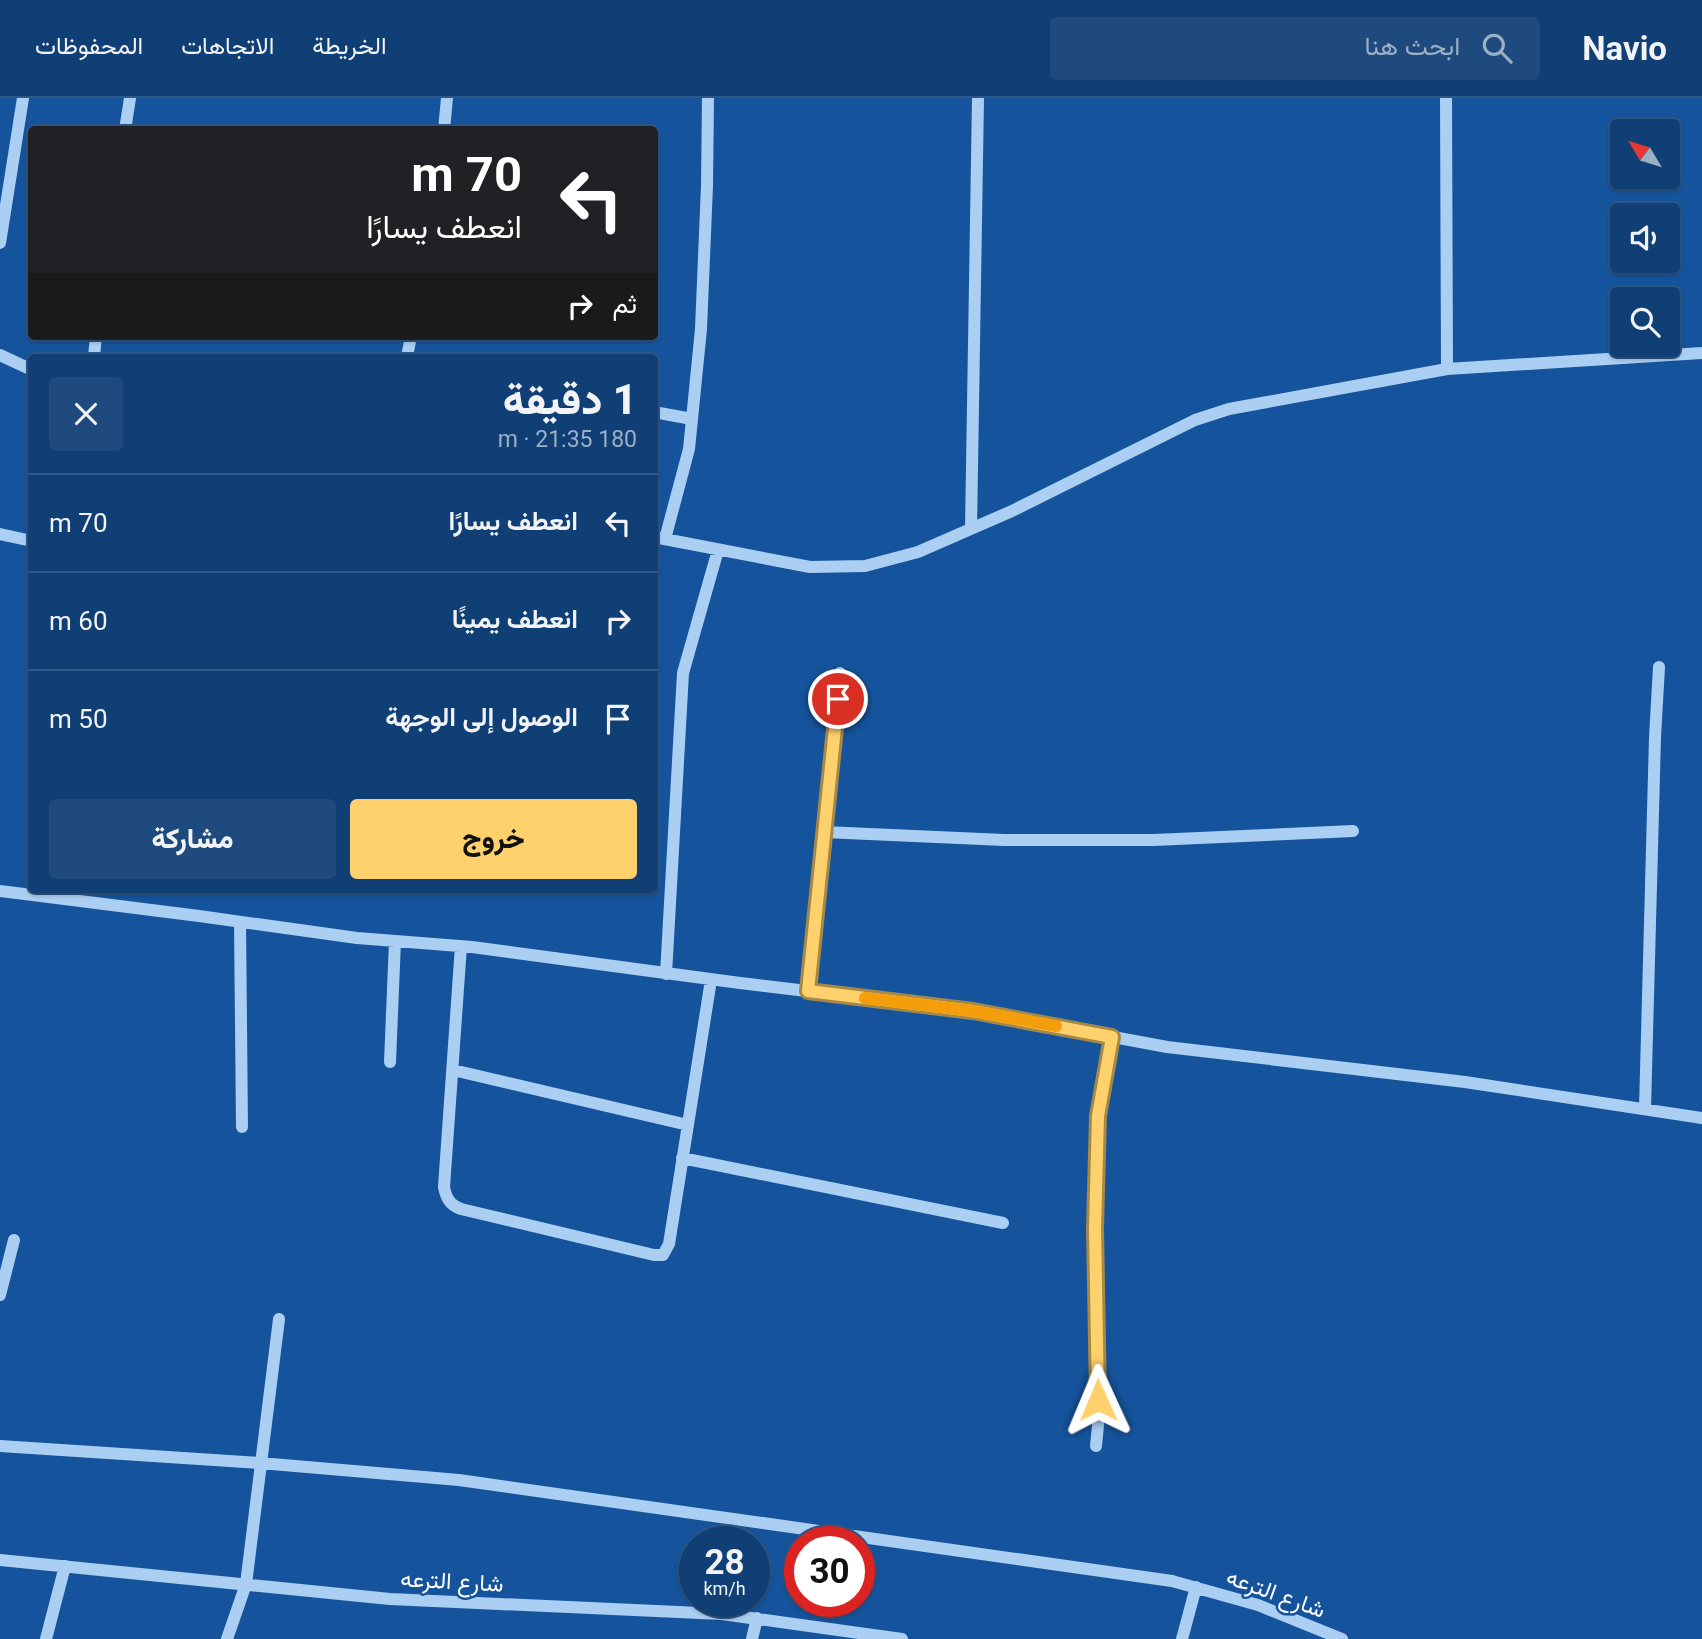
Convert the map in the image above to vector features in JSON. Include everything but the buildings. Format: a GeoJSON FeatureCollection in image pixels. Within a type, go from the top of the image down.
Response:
{"type":"FeatureCollection","features":[{"type":"Feature","properties":{"kind":"street"},"geometry":{"type":"LineString","coordinates":[[0,243],[23,98]]}},
{"type":"Feature","properties":{"kind":"street"},"geometry":{"type":"LineString","coordinates":[[126,126],[130,98]]}},
{"type":"Feature","properties":{"kind":"street"},"geometry":{"type":"LineString","coordinates":[[444,126],[447,98]]}},
{"type":"Feature","properties":{"kind":"street"},"geometry":{"type":"LineString","coordinates":[[708,98],[701,329],[689,449],[660,538],[810,568],[865,566],[918,552],[1012,511],[1195,420],[1229,409],[1447,369],[1702,353]]}},
{"type":"Feature","properties":{"kind":"street"},"geometry":{"type":"LineString","coordinates":[[971,529],[978,98]]}},
{"type":"Feature","properties":{"kind":"street"},"geometry":{"type":"LineString","coordinates":[[1446,98],[1447,369]]}},
{"type":"Feature","properties":{"kind":"street"},"geometry":{"type":"LineString","coordinates":[[0,355],[28,368]]}},
{"type":"Feature","properties":{"kind":"street"},"geometry":{"type":"LineString","coordinates":[[658,413],[692,419]]}},
{"type":"Feature","properties":{"kind":"street"},"geometry":{"type":"LineString","coordinates":[[0,534],[28,540]]}},
{"type":"Feature","properties":{"kind":"street"},"geometry":{"type":"LineString","coordinates":[[666,974],[683,673],[718,550]]}},
{"type":"Feature","properties":{"kind":"street"},"geometry":{"type":"LineString","coordinates":[[1645,1109],[1659,667]]}},
{"type":"Feature","properties":{"kind":"street"},"geometry":{"type":"LineString","coordinates":[[808,991],[840,673]]}},
{"type":"Feature","properties":{"kind":"street"},"geometry":{"type":"LineString","coordinates":[[824,832],[1004,840],[1154,840],[1353,831]]}},
{"type":"Feature","properties":{"kind":"street"},"geometry":{"type":"LineString","coordinates":[[0,891],[357,938],[461,946],[711,980],[973,1011],[1167,1047],[1465,1082],[1702,1118]]}},
{"type":"Feature","properties":{"kind":"street"},"geometry":{"type":"LineString","coordinates":[[240,922],[242,1127]]}},
{"type":"Feature","properties":{"kind":"street"},"geometry":{"type":"LineString","coordinates":[[390,1062],[395,941]]}},
{"type":"Feature","properties":{"kind":"street"},"geometry":{"type":"LineString","coordinates":[[461,946],[445,1197],[461,1209],[654,1255],[663,1255],[668,1244],[711,980]]}},
{"type":"Feature","properties":{"kind":"street"},"geometry":{"type":"LineString","coordinates":[[1096,1446],[1095,1228],[1098,1116],[1112,1037]]}},
{"type":"Feature","properties":{"kind":"street"},"geometry":{"type":"LineString","coordinates":[[453,1070],[688,1125]]}},
{"type":"Feature","properties":{"kind":"street"},"geometry":{"type":"LineString","coordinates":[[682,1158],[1003,1223]]}},
{"type":"Feature","properties":{"kind":"street"},"geometry":{"type":"LineString","coordinates":[[0,1295],[14,1240]]}},
{"type":"Feature","properties":{"kind":"street"},"geometry":{"type":"LineString","coordinates":[[228,1639],[246,1584],[279,1319]]}},
{"type":"Feature","properties":{"kind":"street","name":"شارع الترعه"},"geometry":{"type":"LineString","coordinates":[[0,1446],[260,1463],[459,1480],[1172,1581],[1258,1605],[1342,1639]]}},
{"type":"Feature","properties":{"kind":"street","name":"شارع الترعه"},"geometry":{"type":"LineString","coordinates":[[0,1560],[390,1599],[722,1614],[902,1639]]}},
{"type":"Feature","properties":{"kind":"street"},"geometry":{"type":"LineString","coordinates":[[46,1639],[65,1566]]}},
{"type":"Feature","properties":{"kind":"street"},"geometry":{"type":"LineString","coordinates":[[1182,1639],[1196,1587]]}},
{"type":"Feature","properties":{"kind":"street"},"geometry":{"type":"LineString","coordinates":[[752,1639],[757,1618]]}},
{"type":"Feature","properties":{"kind":"slow traffic"},"geometry":{"type":"LineString","coordinates":[[865,998],[973,1011],[1056,1026]]}},
{"type":"Feature","properties":{"kind":"route"},"geometry":{"type":"LineString","coordinates":[[838,699],[808,991],[973,1011],[1112,1037],[1098,1116],[1095,1228],[1098,1400]]}}]}
